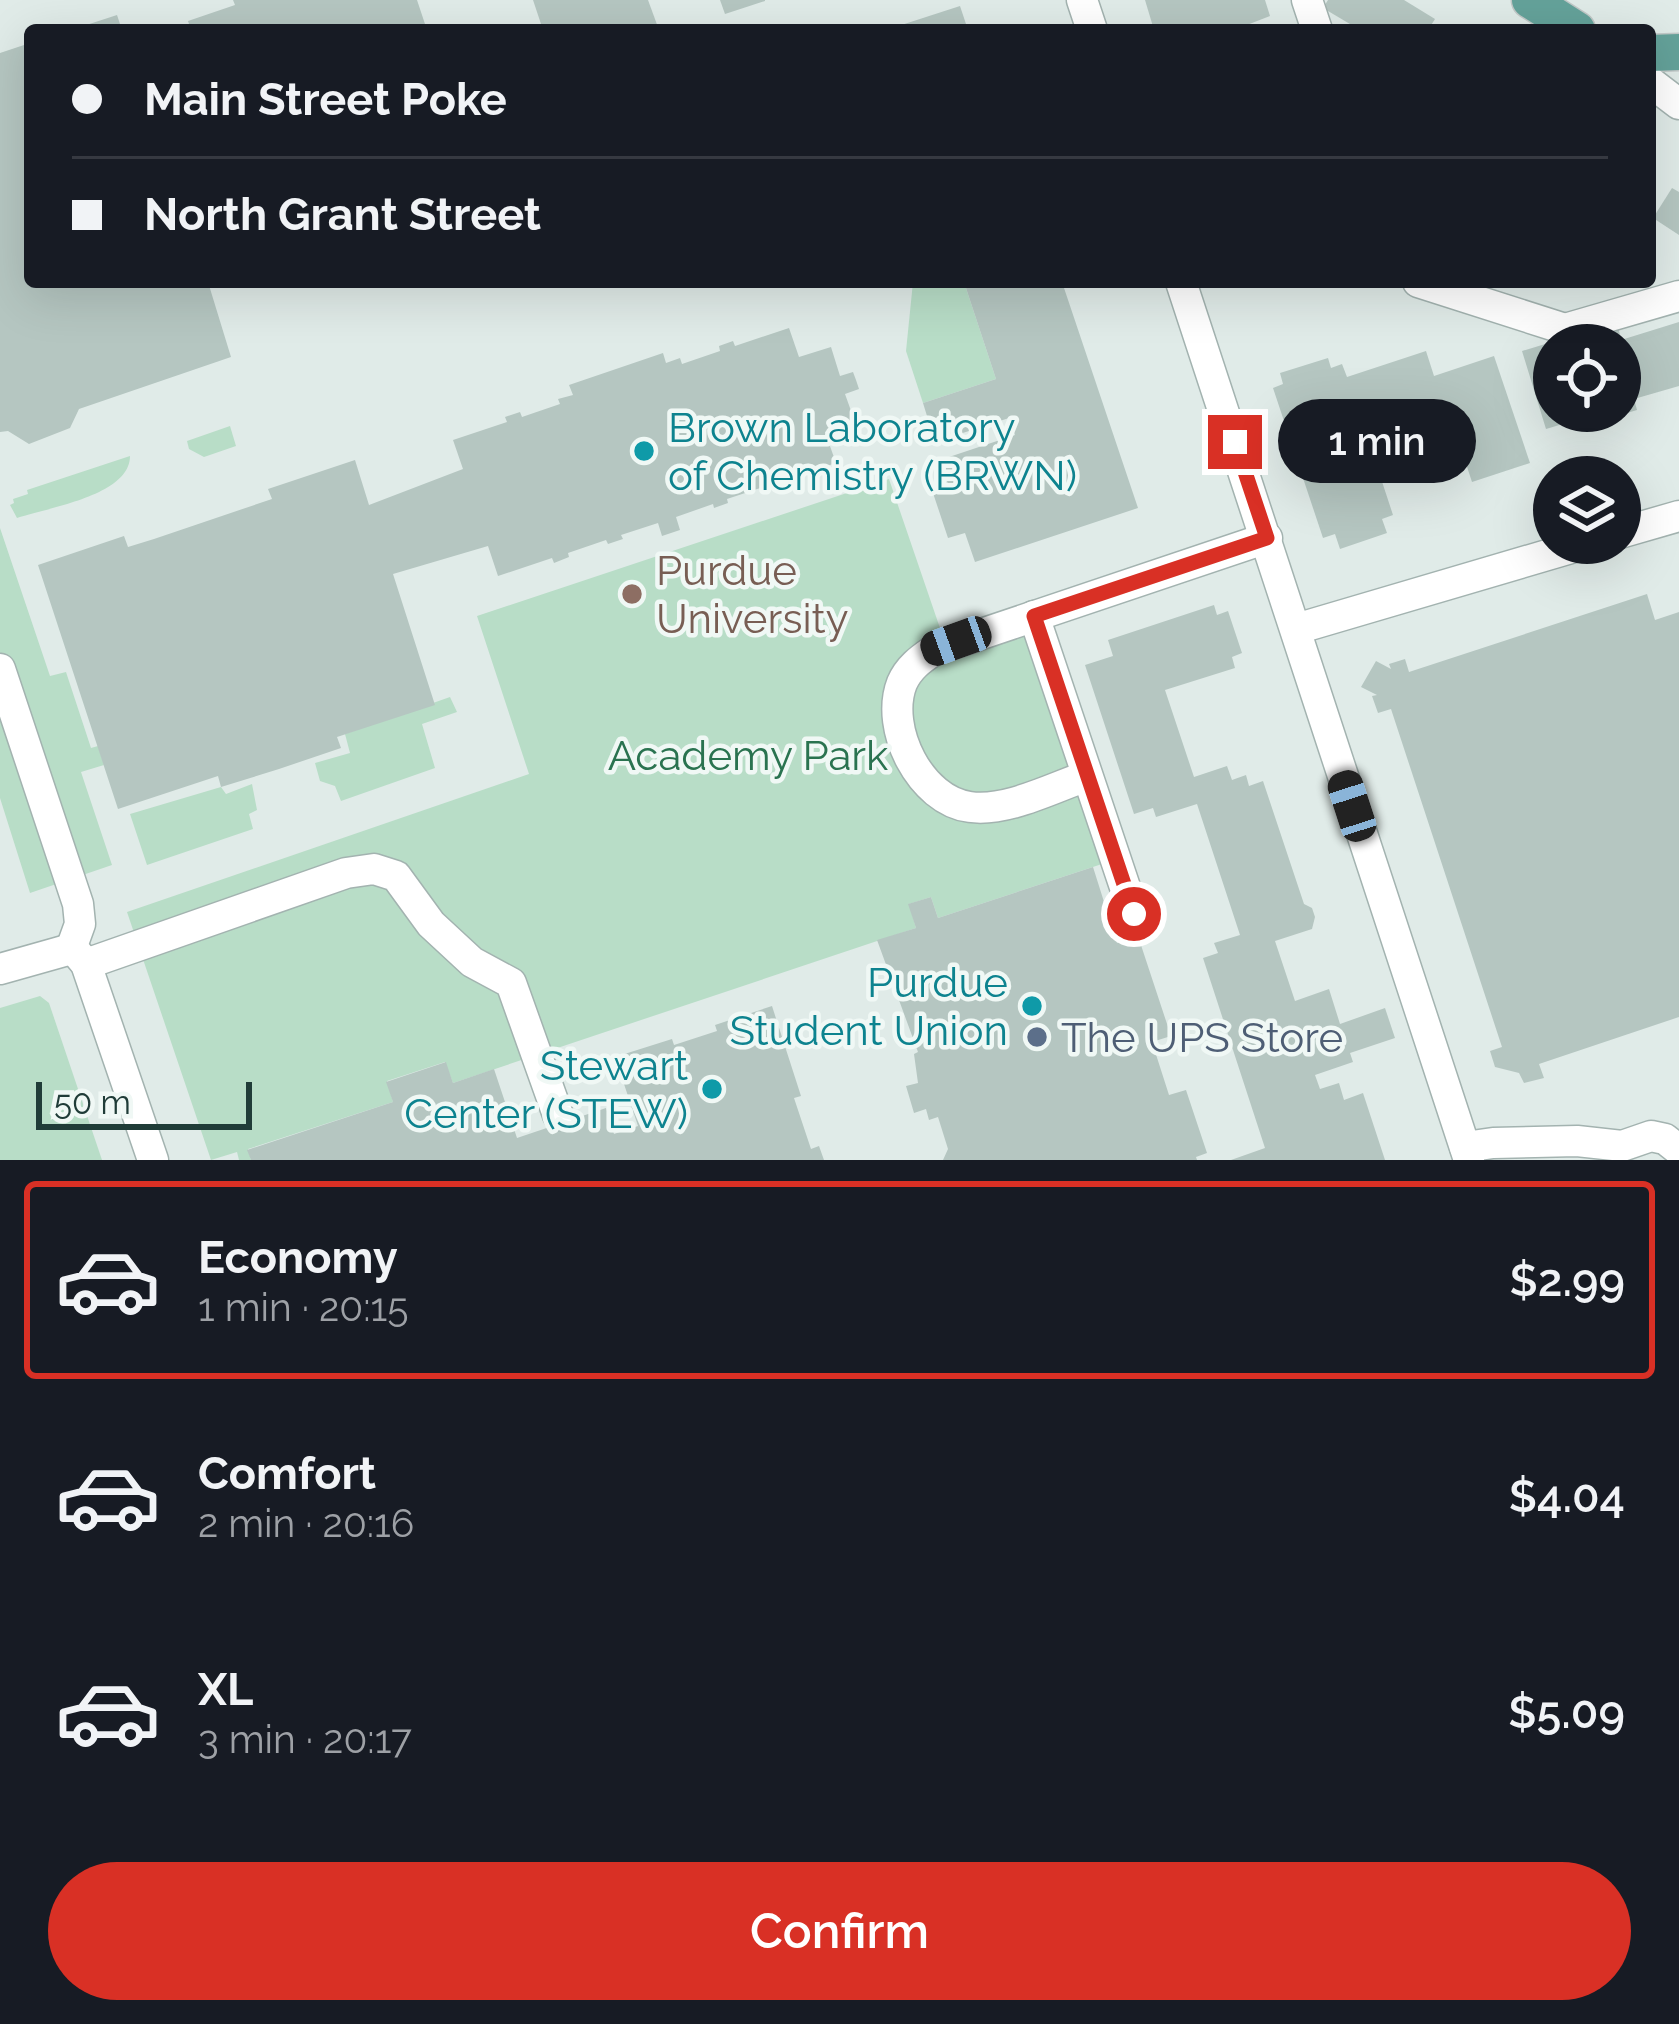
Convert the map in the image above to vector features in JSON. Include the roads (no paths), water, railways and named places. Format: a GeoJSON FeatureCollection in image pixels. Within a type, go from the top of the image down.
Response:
{"type":"FeatureCollection","features":[{"type":"Feature","properties":{"kind":"main road"},"geometry":{"type":"LineString","coordinates":[[1536,1],[1569,24]]}},
{"type":"Feature","properties":{"kind":"street"},"geometry":{"type":"LineString","coordinates":[[1182,288],[1467,1154],[1493,1142],[1576,1141],[1617,1153],[1651,1136],[1665,1138],[1679,1150]]}},
{"type":"Feature","properties":{"kind":"street"},"geometry":{"type":"LineString","coordinates":[[1436,288],[1565,329],[1679,296]]}},
{"type":"Feature","properties":{"kind":"street"},"geometry":{"type":"LineString","coordinates":[[1641,527],[1679,516]]}},
{"type":"Feature","properties":{"kind":"street"},"geometry":{"type":"LineString","coordinates":[[1087,776],[996,806],[965,807],[944,799],[926,785],[911,759],[898,717],[902,682],[914,664],[934,650],[1267,538]]}},
{"type":"Feature","properties":{"kind":"street"},"geometry":{"type":"LineString","coordinates":[[1296,628],[1533,559]]}},
{"type":"Feature","properties":{"kind":"street"},"geometry":{"type":"LineString","coordinates":[[1034,616],[1134,914]]}},
{"type":"Feature","properties":{"kind":"street"},"geometry":{"type":"LineString","coordinates":[[0,669],[78,904],[78,956],[153,1160]]}},
{"type":"Feature","properties":{"kind":"street"},"geometry":{"type":"LineString","coordinates":[[0,968],[78,956],[374,868],[396,876],[430,924],[472,962],[511,983],[558,1115]]}},
{"type":"Feature","properties":{"kind":"place","name":"Brown Laboratory of Chemistry (BRWN)"},"geometry":{"type":"Point","coordinates":[644,451]}},
{"type":"Feature","properties":{"kind":"place","name":"Purdue University"},"geometry":{"type":"Point","coordinates":[632,594]}},
{"type":"Feature","properties":{"kind":"place","name":"Purdue Student Union"},"geometry":{"type":"Point","coordinates":[1032,1006]}},
{"type":"Feature","properties":{"kind":"place","name":"The UPS Store"},"geometry":{"type":"Point","coordinates":[1037,1037]}},
{"type":"Feature","properties":{"kind":"place","name":"Stewart Center (STEW)"},"geometry":{"type":"Point","coordinates":[712,1089]}},
{"type":"Feature","properties":{"kind":"park label","name":"Academy Park"},"geometry":{"type":"Point","coordinates":[748,755]}}]}
